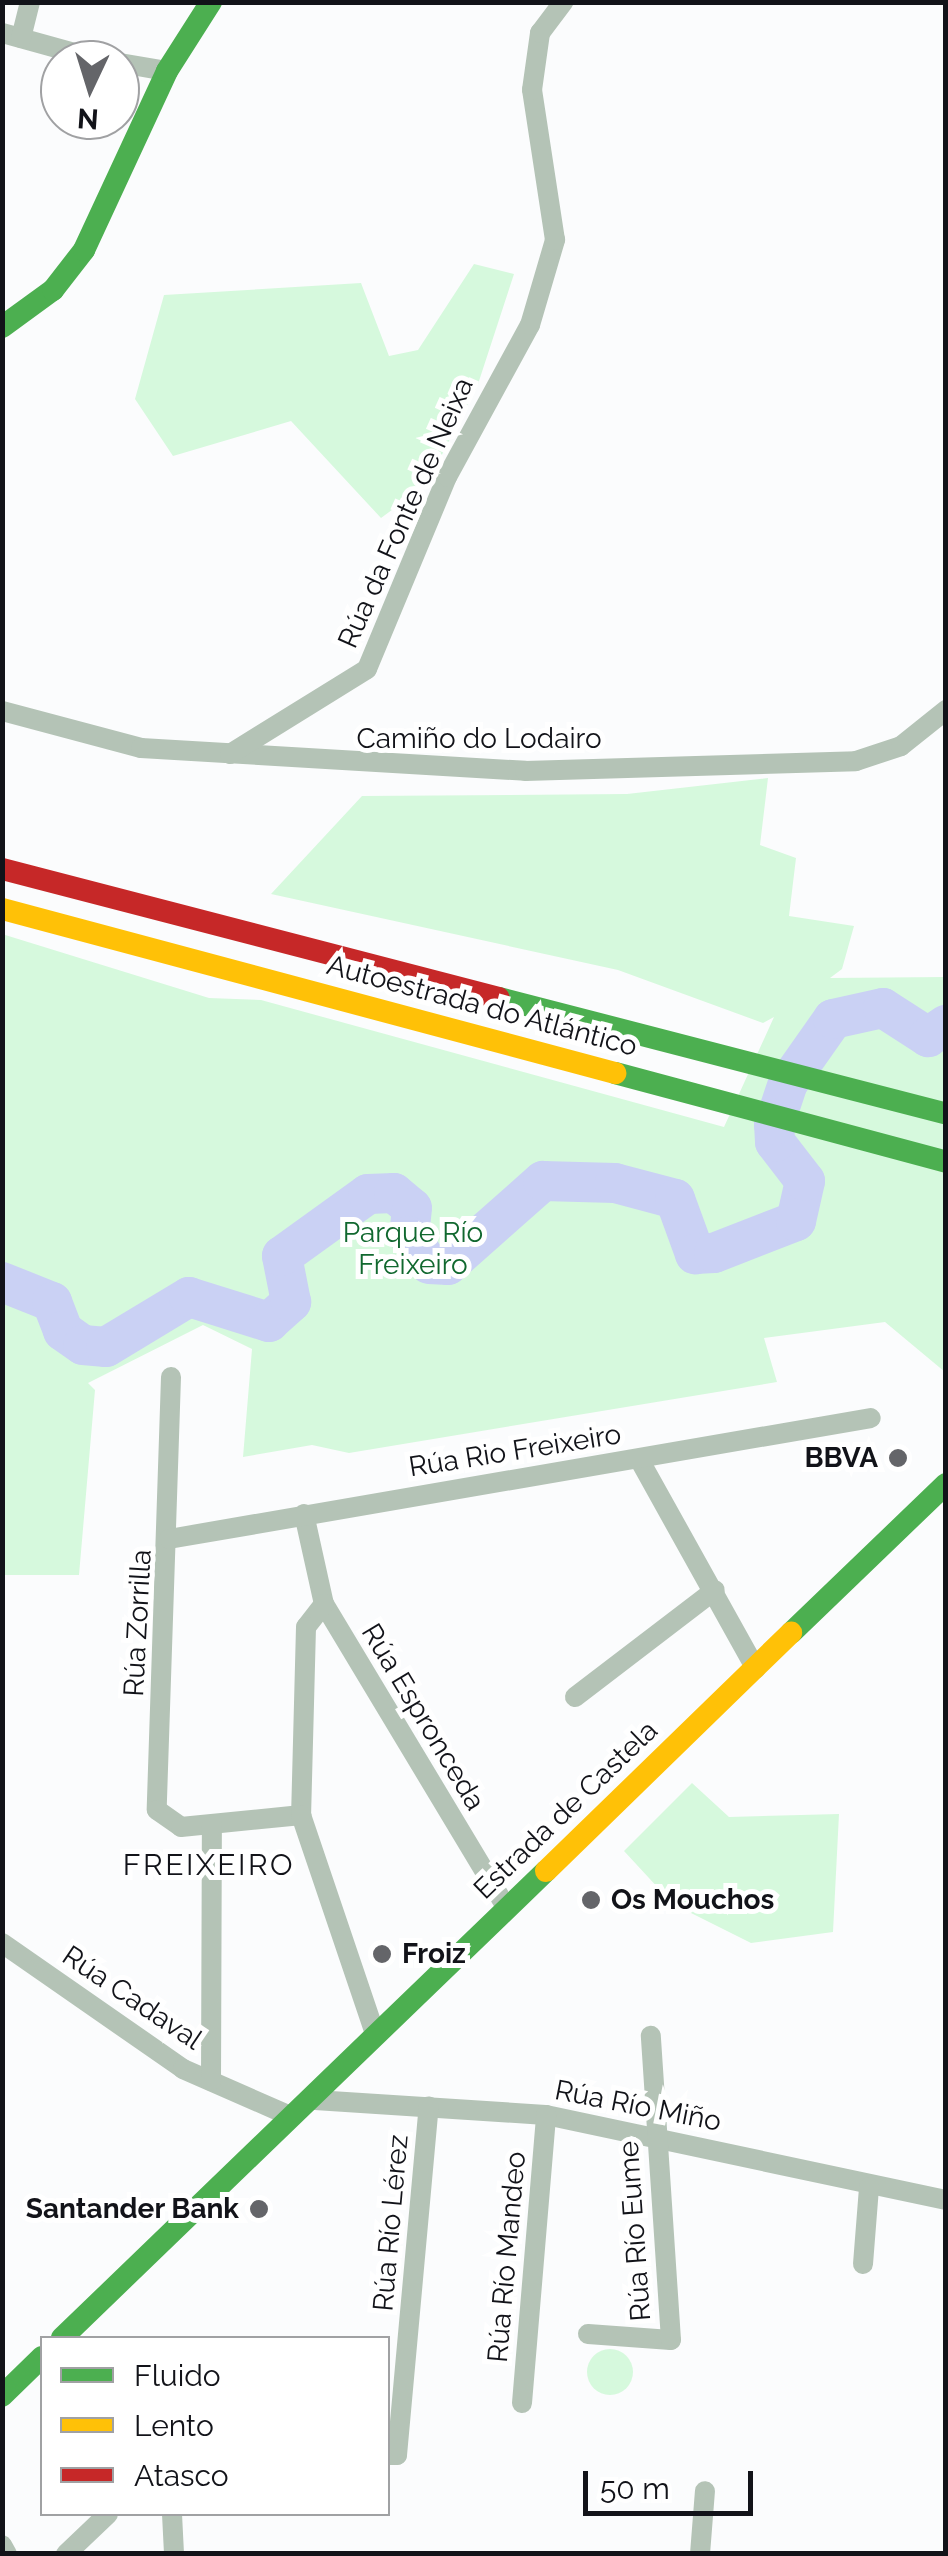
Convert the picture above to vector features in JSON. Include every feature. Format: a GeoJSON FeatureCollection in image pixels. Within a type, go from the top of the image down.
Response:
{"type":"FeatureCollection","features":[{"type":"Feature","properties":{"kind":"main road"},"geometry":{"type":"LineString","coordinates":[[2,327],[53,290],[84,250],[167,71],[206,5]]}},
{"type":"Feature","properties":{"kind":"main road","name":"Autoestrada do Atlántico"},"geometry":{"type":"LineString","coordinates":[[2,869],[946,1114]]}},
{"type":"Feature","properties":{"kind":"main road","name":"Autoestrada do Atlántico"},"geometry":{"type":"LineString","coordinates":[[2,910],[946,1162]]}},
{"type":"Feature","properties":{"kind":"main road"},"geometry":{"type":"LineString","coordinates":[[749,1062],[946,1100]]}},
{"type":"Feature","properties":{"kind":"main road","name":"Estrada de Castela"},"geometry":{"type":"LineString","coordinates":[[64,2336],[290,2116],[315,2100],[943,1482]]}},
{"type":"Feature","properties":{"kind":"main road"},"geometry":{"type":"LineString","coordinates":[[2,2396],[40,2359]]}},
{"type":"Feature","properties":{"kind":"street"},"geometry":{"type":"LineString","coordinates":[[30,2],[12,35],[40,43]]}},
{"type":"Feature","properties":{"kind":"street","name":"Rúa da Fonte de Neixa"},"geometry":{"type":"LineString","coordinates":[[230,754],[367,668],[447,478],[530,324],[555,240],[532,90],[540,33],[563,2]]}},
{"type":"Feature","properties":{"kind":"street"},"geometry":{"type":"LineString","coordinates":[[140,66],[167,71]]}},
{"type":"Feature","properties":{"kind":"street","name":"Camiño do Lodairo"},"geometry":{"type":"LineString","coordinates":[[2,711],[141,748],[524,771],[856,761],[901,746],[946,710]]}},
{"type":"Feature","properties":{"kind":"street","name":"Rúa Zorrilla"},"geometry":{"type":"LineString","coordinates":[[171,1377],[169,1539],[157,1810],[181,1828],[212,1826]]}},
{"type":"Feature","properties":{"kind":"street","name":"Rúa Rio Freixeiro"},"geometry":{"type":"LineString","coordinates":[[169,1539],[870,1418]]}},
{"type":"Feature","properties":{"kind":"street"},"geometry":{"type":"LineString","coordinates":[[640,1459],[756,1668]]}},
{"type":"Feature","properties":{"kind":"street","name":"Rúa Espronceda"},"geometry":{"type":"LineString","coordinates":[[304,1514],[324,1604],[507,1909]]}},
{"type":"Feature","properties":{"kind":"street"},"geometry":{"type":"LineString","coordinates":[[575,1697],[715,1590]]}},
{"type":"Feature","properties":{"kind":"street"},"geometry":{"type":"LineString","coordinates":[[324,1604],[306,1626],[301,1815],[376,2036]]}},
{"type":"Feature","properties":{"kind":"street"},"geometry":{"type":"LineString","coordinates":[[211,2081],[212,1826],[301,1815]]}},
{"type":"Feature","properties":{"kind":"street","name":"Rúa Cadaval"},"geometry":{"type":"LineString","coordinates":[[2,1942],[211,2081],[290,2116]]}},
{"type":"Feature","properties":{"kind":"street","name":"Rúa Río Eume"},"geometry":{"type":"LineString","coordinates":[[588,2334],[671,2340],[651,2036]]}},
{"type":"Feature","properties":{"kind":"street","name":"Rúa Río Miño"},"geometry":{"type":"LineString","coordinates":[[315,2100],[546,2115],[655,2133],[869,2187],[946,2200]]}},
{"type":"Feature","properties":{"kind":"street","name":"Rúa Río Lérez"},"geometry":{"type":"LineString","coordinates":[[390,2455],[397,2454],[429,2106]]}},
{"type":"Feature","properties":{"kind":"street","name":"Rúa Río Mandeo"},"geometry":{"type":"LineString","coordinates":[[522,2403],[546,2115]]}},
{"type":"Feature","properties":{"kind":"street"},"geometry":{"type":"LineString","coordinates":[[863,2264],[869,2187]]}},
{"type":"Feature","properties":{"kind":"street"},"geometry":{"type":"LineString","coordinates":[[700,2554],[705,2491]]}},
{"type":"Feature","properties":{"kind":"street"},"geometry":{"type":"LineString","coordinates":[[66,2554],[106,2516]]}},
{"type":"Feature","properties":{"kind":"street"},"geometry":{"type":"LineString","coordinates":[[172,2516],[174,2554]]}},
{"type":"Feature","properties":{"kind":"street"},"geometry":{"type":"LineString","coordinates":[[2,2545],[7,2554]]}},
{"type":"Feature","properties":{"kind":"green space"},"geometry":{"type":"Polygon","coordinates":[[[474,264],[514,274],[478,384],[427,484],[381,518],[291,421],[173,456],[135,399],[164,295],[361,283],[389,356],[418,350],[474,264]]]}},
{"type":"Feature","properties":{"kind":"green space","name":"Parque Río Freixeiro"},"geometry":{"type":"Polygon","coordinates":[[[768,778],[760,845],[796,858],[789,916],[854,926],[842,969],[830,978],[945,977],[945,1372],[885,1322],[764,1338],[777,1382],[349,1453],[312,1445],[243,1457],[252,1349],[203,1325],[88,1383],[95,1390],[79,1575],[3,1575],[2,934],[209,998],[261,1000],[724,1127],[774,1017],[763,1023],[618,970],[271,894],[362,796],[627,794],[768,778]]]}},
{"type":"Feature","properties":{"kind":"green space"},"geometry":{"type":"Polygon","coordinates":[[[692,1783],[729,1817],[839,1814],[833,1932],[751,1943],[673,1904],[624,1851],[692,1783]]]}},
{"type":"Feature","properties":{"kind":"green space"},"geometry":{"type":"Polygon","coordinates":[[[610,2349],[627,2355],[633,2372],[627,2389],[610,2395],[593,2389],[587,2372],[593,2355],[610,2349]]]}},
{"type":"Feature","properties":{"kind":"waterway"},"geometry":{"type":"LineString","coordinates":[[2,1282],[52,1302],[63,1331],[83,1345],[106,1347],[189,1297],[269,1322],[291,1302],[282,1256],[368,1194],[394,1193],[412,1208],[409,1236],[429,1264],[448,1265],[543,1181],[615,1183],[675,1199],[695,1254],[714,1253],[796,1221],[805,1181],[775,1142],[774,1125],[788,1083],[833,1019],[883,1008],[928,1037],[946,1025]]}},
{"type":"Feature","properties":{"kind":"traffic: fast"},"geometry":{"type":"LineString","coordinates":[[2,327],[53,290],[84,250],[167,71],[211,2]]}},
{"type":"Feature","properties":{"kind":"traffic: fast"},"geometry":{"type":"LineString","coordinates":[[499,998],[946,1114]]}},
{"type":"Feature","properties":{"kind":"traffic: fast"},"geometry":{"type":"LineString","coordinates":[[615,1073],[946,1162]]}},
{"type":"Feature","properties":{"kind":"traffic: fast"},"geometry":{"type":"LineString","coordinates":[[791,1633],[946,1484]]}},
{"type":"Feature","properties":{"kind":"traffic: fast"},"geometry":{"type":"LineString","coordinates":[[64,2336],[546,1871]]}},
{"type":"Feature","properties":{"kind":"traffic: fast"},"geometry":{"type":"LineString","coordinates":[[2,2396],[40,2359]]}},
{"type":"Feature","properties":{"kind":"traffic: slow"},"geometry":{"type":"LineString","coordinates":[[2,909],[615,1073]]}},
{"type":"Feature","properties":{"kind":"traffic: slow"},"geometry":{"type":"LineString","coordinates":[[546,1871],[791,1633]]}},
{"type":"Feature","properties":{"kind":"traffic: jam"},"geometry":{"type":"LineString","coordinates":[[2,869],[499,998]]}},
{"type":"Feature","properties":{"kind":"place","name":"BBVA"},"geometry":{"type":"Point","coordinates":[898,1458]}},
{"type":"Feature","properties":{"kind":"place","name":"Os Mouchos"},"geometry":{"type":"Point","coordinates":[591,1900]}},
{"type":"Feature","properties":{"kind":"place","name":"Froiz"},"geometry":{"type":"Point","coordinates":[382,1954]}},
{"type":"Feature","properties":{"kind":"place","name":"Santander Bank"},"geometry":{"type":"Point","coordinates":[259,2209]}},
{"type":"Feature","properties":{"kind":"district","name":"FREIXEIRO"},"geometry":{"type":"Point","coordinates":[209,1865]}}]}
